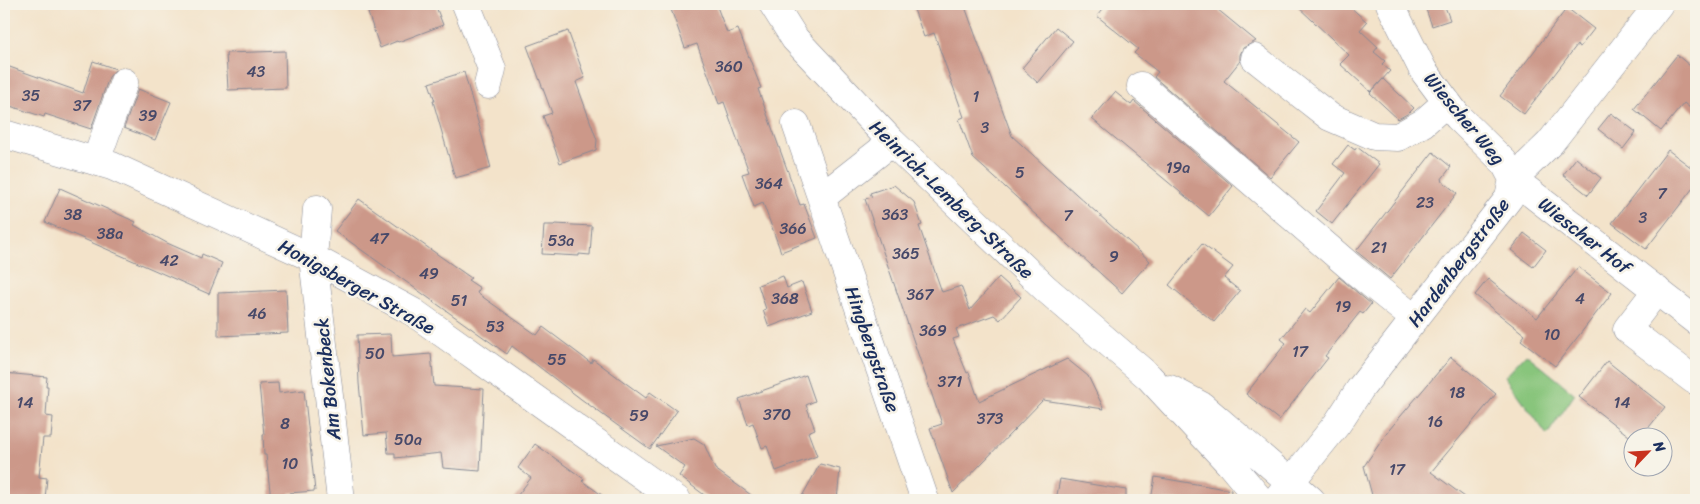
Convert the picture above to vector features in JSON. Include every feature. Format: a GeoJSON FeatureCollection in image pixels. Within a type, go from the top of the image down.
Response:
{"type":"FeatureCollection","features":[{"type":"Feature","properties":{"kind":"street"},"geometry":{"type":"LineString","coordinates":[[466,4],[492,69],[488,85]]}},
{"type":"Feature","properties":{"kind":"street","name":"Heinrich-Lemberg-Straße"},"geometry":{"type":"LineString","coordinates":[[772,4],[795,39],[892,142],[1045,288],[1149,377],[1231,465],[1260,500]]}},
{"type":"Feature","properties":{"kind":"street","name":"Wiescher Weg"},"geometry":{"type":"LineString","coordinates":[[1390,4],[1423,70],[1458,117],[1504,162],[1513,179]]}},
{"type":"Feature","properties":{"kind":"street","name":"Hardenbergstraße"},"geometry":{"type":"LineString","coordinates":[[1283,491],[1338,424],[1360,389],[1509,198],[1513,179],[1550,143],[1659,4]]}},
{"type":"Feature","properties":{"kind":"street"},"geometry":{"type":"LineString","coordinates":[[1254,58],[1330,117],[1374,136],[1398,137],[1423,123],[1448,102]]}},
{"type":"Feature","properties":{"kind":"street"},"geometry":{"type":"LineString","coordinates":[[96,161],[124,82]]}},
{"type":"Feature","properties":{"kind":"street"},"geometry":{"type":"LineString","coordinates":[[1141,86],[1354,270],[1415,319]]}},
{"type":"Feature","properties":{"kind":"street","name":"Hingbergstraße"},"geometry":{"type":"LineString","coordinates":[[796,124],[925,500]]}},
{"type":"Feature","properties":{"kind":"street","name":"Honigsberger Straße"},"geometry":{"type":"LineString","coordinates":[[4,134],[112,166],[314,258],[413,312],[677,500]]}},
{"type":"Feature","properties":{"kind":"street"},"geometry":{"type":"LineString","coordinates":[[822,197],[892,142]]}},
{"type":"Feature","properties":{"kind":"street","name":"Wiescher Hof"},"geometry":{"type":"LineString","coordinates":[[1513,179],[1696,320]]}},
{"type":"Feature","properties":{"kind":"street","name":"Am Bokenbeck"},"geometry":{"type":"LineString","coordinates":[[318,209],[314,258],[341,500]]}},
{"type":"Feature","properties":{"kind":"street"},"geometry":{"type":"LineString","coordinates":[[1657,290],[1627,329],[1694,380],[1696,377]]}},
{"type":"Feature","properties":{"kind":"street","name":"Heinrich-Lemberg-Straße"},"geometry":{"type":"LineString","coordinates":[[1149,377],[1202,406],[1283,491],[1311,500]]}},
{"type":"Feature","properties":{"kind":"green space"},"geometry":{"type":"Polygon","coordinates":[[[1526,354],[1575,394],[1547,435],[1505,376],[1526,354]]]}},
{"type":"Feature","properties":{"kind":"building"},"geometry":{"type":"Polygon","coordinates":[[[395,4],[435,4],[443,25],[380,48],[368,13],[395,4]]]}},
{"type":"Feature","properties":{"kind":"building"},"geometry":{"type":"Polygon","coordinates":[[[669,4],[716,4],[727,33],[738,29],[761,88],[758,89],[800,205],[804,204],[817,238],[781,252],[763,203],[754,207],[742,174],[749,172],[724,102],[719,104],[697,44],[685,48],[669,4]]]}},
{"type":"Feature","properties":{"kind":"building"},"geometry":{"type":"Polygon","coordinates":[[[912,4],[964,4],[1012,136],[1150,261],[1122,293],[973,158],[959,119],[964,117],[934,33],[924,37],[912,4]]]}},
{"type":"Feature","properties":{"kind":"building"},"geometry":{"type":"Polygon","coordinates":[[[1107,4],[1211,4],[1256,41],[1243,48],[1240,61],[1224,81],[1299,142],[1270,177],[1154,77],[1158,72],[1134,53],[1138,49],[1097,16],[1107,4]]]}},
{"type":"Feature","properties":{"kind":"building"},"geometry":{"type":"Polygon","coordinates":[[[1295,4],[1347,4],[1367,22],[1360,30],[1378,47],[1374,52],[1385,61],[1382,64],[1390,71],[1371,92],[1340,64],[1349,55],[1295,4]]]}},
{"type":"Feature","properties":{"kind":"building"},"geometry":{"type":"Polygon","coordinates":[[[1424,4],[1444,4],[1450,20],[1432,26],[1424,4]]]}},
{"type":"Feature","properties":{"kind":"building"},"geometry":{"type":"Polygon","coordinates":[[[1567,8],[1594,29],[1580,47],[1577,45],[1524,114],[1500,96],[1567,8]]]}},
{"type":"Feature","properties":{"kind":"building"},"geometry":{"type":"Polygon","coordinates":[[[1056,27],[1073,41],[1038,83],[1022,68],[1056,27]]]}},
{"type":"Feature","properties":{"kind":"building"},"geometry":{"type":"Polygon","coordinates":[[[568,31],[585,78],[576,82],[597,140],[596,150],[560,163],[543,116],[552,113],[527,46],[568,31]]]}},
{"type":"Feature","properties":{"kind":"building"},"geometry":{"type":"Polygon","coordinates":[[[285,51],[286,88],[228,90],[226,53],[285,51]]]}},
{"type":"Feature","properties":{"kind":"building"},"geometry":{"type":"Polygon","coordinates":[[[1677,55],[1696,71],[1696,113],[1684,103],[1661,131],[1634,109],[1677,55]]]}},
{"type":"Feature","properties":{"kind":"building"},"geometry":{"type":"Polygon","coordinates":[[[93,61],[116,69],[109,77],[91,129],[45,114],[44,117],[4,104],[4,65],[83,93],[93,61]]]}},
{"type":"Feature","properties":{"kind":"building"},"geometry":{"type":"Polygon","coordinates":[[[464,72],[491,168],[455,178],[429,83],[464,72]]]}},
{"type":"Feature","properties":{"kind":"building"},"geometry":{"type":"Polygon","coordinates":[[[1383,79],[1414,108],[1409,113],[1398,119],[1370,93],[1383,79]]]}},
{"type":"Feature","properties":{"kind":"building"},"geometry":{"type":"Polygon","coordinates":[[[138,89],[171,102],[155,140],[124,128],[138,89]]]}},
{"type":"Feature","properties":{"kind":"building"},"geometry":{"type":"Polygon","coordinates":[[[1115,92],[1131,105],[1134,101],[1233,186],[1209,216],[1092,119],[1115,92]]]}},
{"type":"Feature","properties":{"kind":"building"},"geometry":{"type":"Polygon","coordinates":[[[1611,113],[1636,132],[1623,149],[1598,129],[1611,113]]]}},
{"type":"Feature","properties":{"kind":"building"},"geometry":{"type":"Polygon","coordinates":[[[1348,145],[1355,150],[1357,147],[1379,164],[1332,224],[1316,211],[1345,173],[1333,164],[1348,145]]]}},
{"type":"Feature","properties":{"kind":"building"},"geometry":{"type":"Polygon","coordinates":[[[1668,150],[1696,171],[1696,184],[1646,249],[1612,223],[1668,150]]]}},
{"type":"Feature","properties":{"kind":"building"},"geometry":{"type":"Polygon","coordinates":[[[1433,152],[1451,167],[1441,180],[1457,193],[1390,279],[1356,251],[1433,152]]]}},
{"type":"Feature","properties":{"kind":"building"},"geometry":{"type":"Polygon","coordinates":[[[1576,158],[1601,178],[1588,195],[1563,175],[1576,158]]]}},
{"type":"Feature","properties":{"kind":"building"},"geometry":{"type":"Polygon","coordinates":[[[894,185],[914,202],[922,225],[919,226],[942,292],[961,286],[970,310],[999,277],[1021,297],[1000,320],[994,315],[956,329],[959,337],[953,339],[967,373],[969,372],[979,401],[1067,359],[1088,376],[1104,409],[1043,400],[953,493],[930,428],[942,424],[865,199],[872,197],[870,193],[894,185]]]}},
{"type":"Feature","properties":{"kind":"building"},"geometry":{"type":"Polygon","coordinates":[[[60,188],[136,222],[134,225],[167,243],[201,258],[202,254],[222,263],[209,294],[45,222],[60,188]]]}},
{"type":"Feature","properties":{"kind":"building"},"geometry":{"type":"Polygon","coordinates":[[[359,199],[471,278],[468,280],[480,288],[477,293],[537,335],[543,327],[591,363],[593,359],[646,398],[650,392],[677,411],[650,449],[512,346],[507,354],[335,231],[359,199]]]}},
{"type":"Feature","properties":{"kind":"building"},"geometry":{"type":"Polygon","coordinates":[[[544,225],[592,226],[590,255],[542,254],[544,225]]]}},
{"type":"Feature","properties":{"kind":"building"},"geometry":{"type":"Polygon","coordinates":[[[1524,233],[1546,250],[1533,267],[1511,250],[1524,233]]]}},
{"type":"Feature","properties":{"kind":"building"},"geometry":{"type":"Polygon","coordinates":[[[1202,244],[1233,267],[1224,278],[1240,291],[1214,322],[1169,285],[1202,244]]]}},
{"type":"Feature","properties":{"kind":"building"},"geometry":{"type":"Polygon","coordinates":[[[1578,267],[1612,293],[1555,366],[1521,340],[1525,335],[1475,295],[1488,279],[1537,318],[1578,267]]]}},
{"type":"Feature","properties":{"kind":"building"},"geometry":{"type":"Polygon","coordinates":[[[783,276],[787,288],[802,282],[812,311],[769,327],[763,310],[766,309],[758,285],[783,276]]]}},
{"type":"Feature","properties":{"kind":"building"},"geometry":{"type":"Polygon","coordinates":[[[1339,277],[1371,304],[1363,314],[1360,312],[1325,356],[1328,358],[1279,420],[1246,394],[1286,343],[1281,339],[1305,309],[1310,313],[1339,277]]]}},
{"type":"Feature","properties":{"kind":"building"},"geometry":{"type":"Polygon","coordinates":[[[286,290],[288,333],[218,336],[218,293],[286,290]]]}},
{"type":"Feature","properties":{"kind":"building"},"geometry":{"type":"Polygon","coordinates":[[[391,334],[392,357],[431,354],[434,386],[484,389],[480,471],[443,468],[441,453],[395,458],[395,453],[388,453],[386,433],[364,435],[357,335],[391,334]]]}},
{"type":"Feature","properties":{"kind":"building"},"geometry":{"type":"Polygon","coordinates":[[[1451,357],[1496,394],[1431,472],[1469,500],[1378,500],[1372,495],[1364,466],[1389,430],[1451,357]]]}},
{"type":"Feature","properties":{"kind":"building"},"geometry":{"type":"Polygon","coordinates":[[[1607,361],[1665,407],[1650,426],[1622,426],[1622,431],[1579,397],[1607,361]]]}},
{"type":"Feature","properties":{"kind":"building"},"geometry":{"type":"Polygon","coordinates":[[[4,373],[47,377],[46,416],[53,417],[51,438],[43,438],[39,477],[47,478],[45,499],[4,500],[4,373]]]}},
{"type":"Feature","properties":{"kind":"building"},"geometry":{"type":"Polygon","coordinates":[[[806,375],[815,401],[806,405],[815,429],[808,432],[817,456],[776,471],[767,446],[762,448],[753,423],[748,425],[739,399],[806,375]]]}},
{"type":"Feature","properties":{"kind":"building"},"geometry":{"type":"Polygon","coordinates":[[[278,383],[279,393],[304,390],[315,491],[289,493],[290,500],[271,500],[266,455],[264,455],[259,384],[278,383]]]}},
{"type":"Feature","properties":{"kind":"building"},"geometry":{"type":"Polygon","coordinates":[[[694,438],[704,444],[715,469],[758,500],[711,500],[679,476],[685,467],[656,446],[694,438]]]}},
{"type":"Feature","properties":{"kind":"building"},"geometry":{"type":"Polygon","coordinates":[[[535,444],[584,479],[582,481],[609,500],[514,500],[531,478],[518,468],[535,444]]]}},
{"type":"Feature","properties":{"kind":"building"},"geometry":{"type":"Polygon","coordinates":[[[820,464],[840,469],[837,500],[800,500],[820,464]]]}},
{"type":"Feature","properties":{"kind":"building"},"geometry":{"type":"Polygon","coordinates":[[[1155,477],[1231,490],[1230,500],[1151,500],[1155,477]]]}},
{"type":"Feature","properties":{"kind":"building"},"geometry":{"type":"Polygon","coordinates":[[[1060,479],[1126,490],[1126,500],[1056,500],[1060,479]]]}}]}
